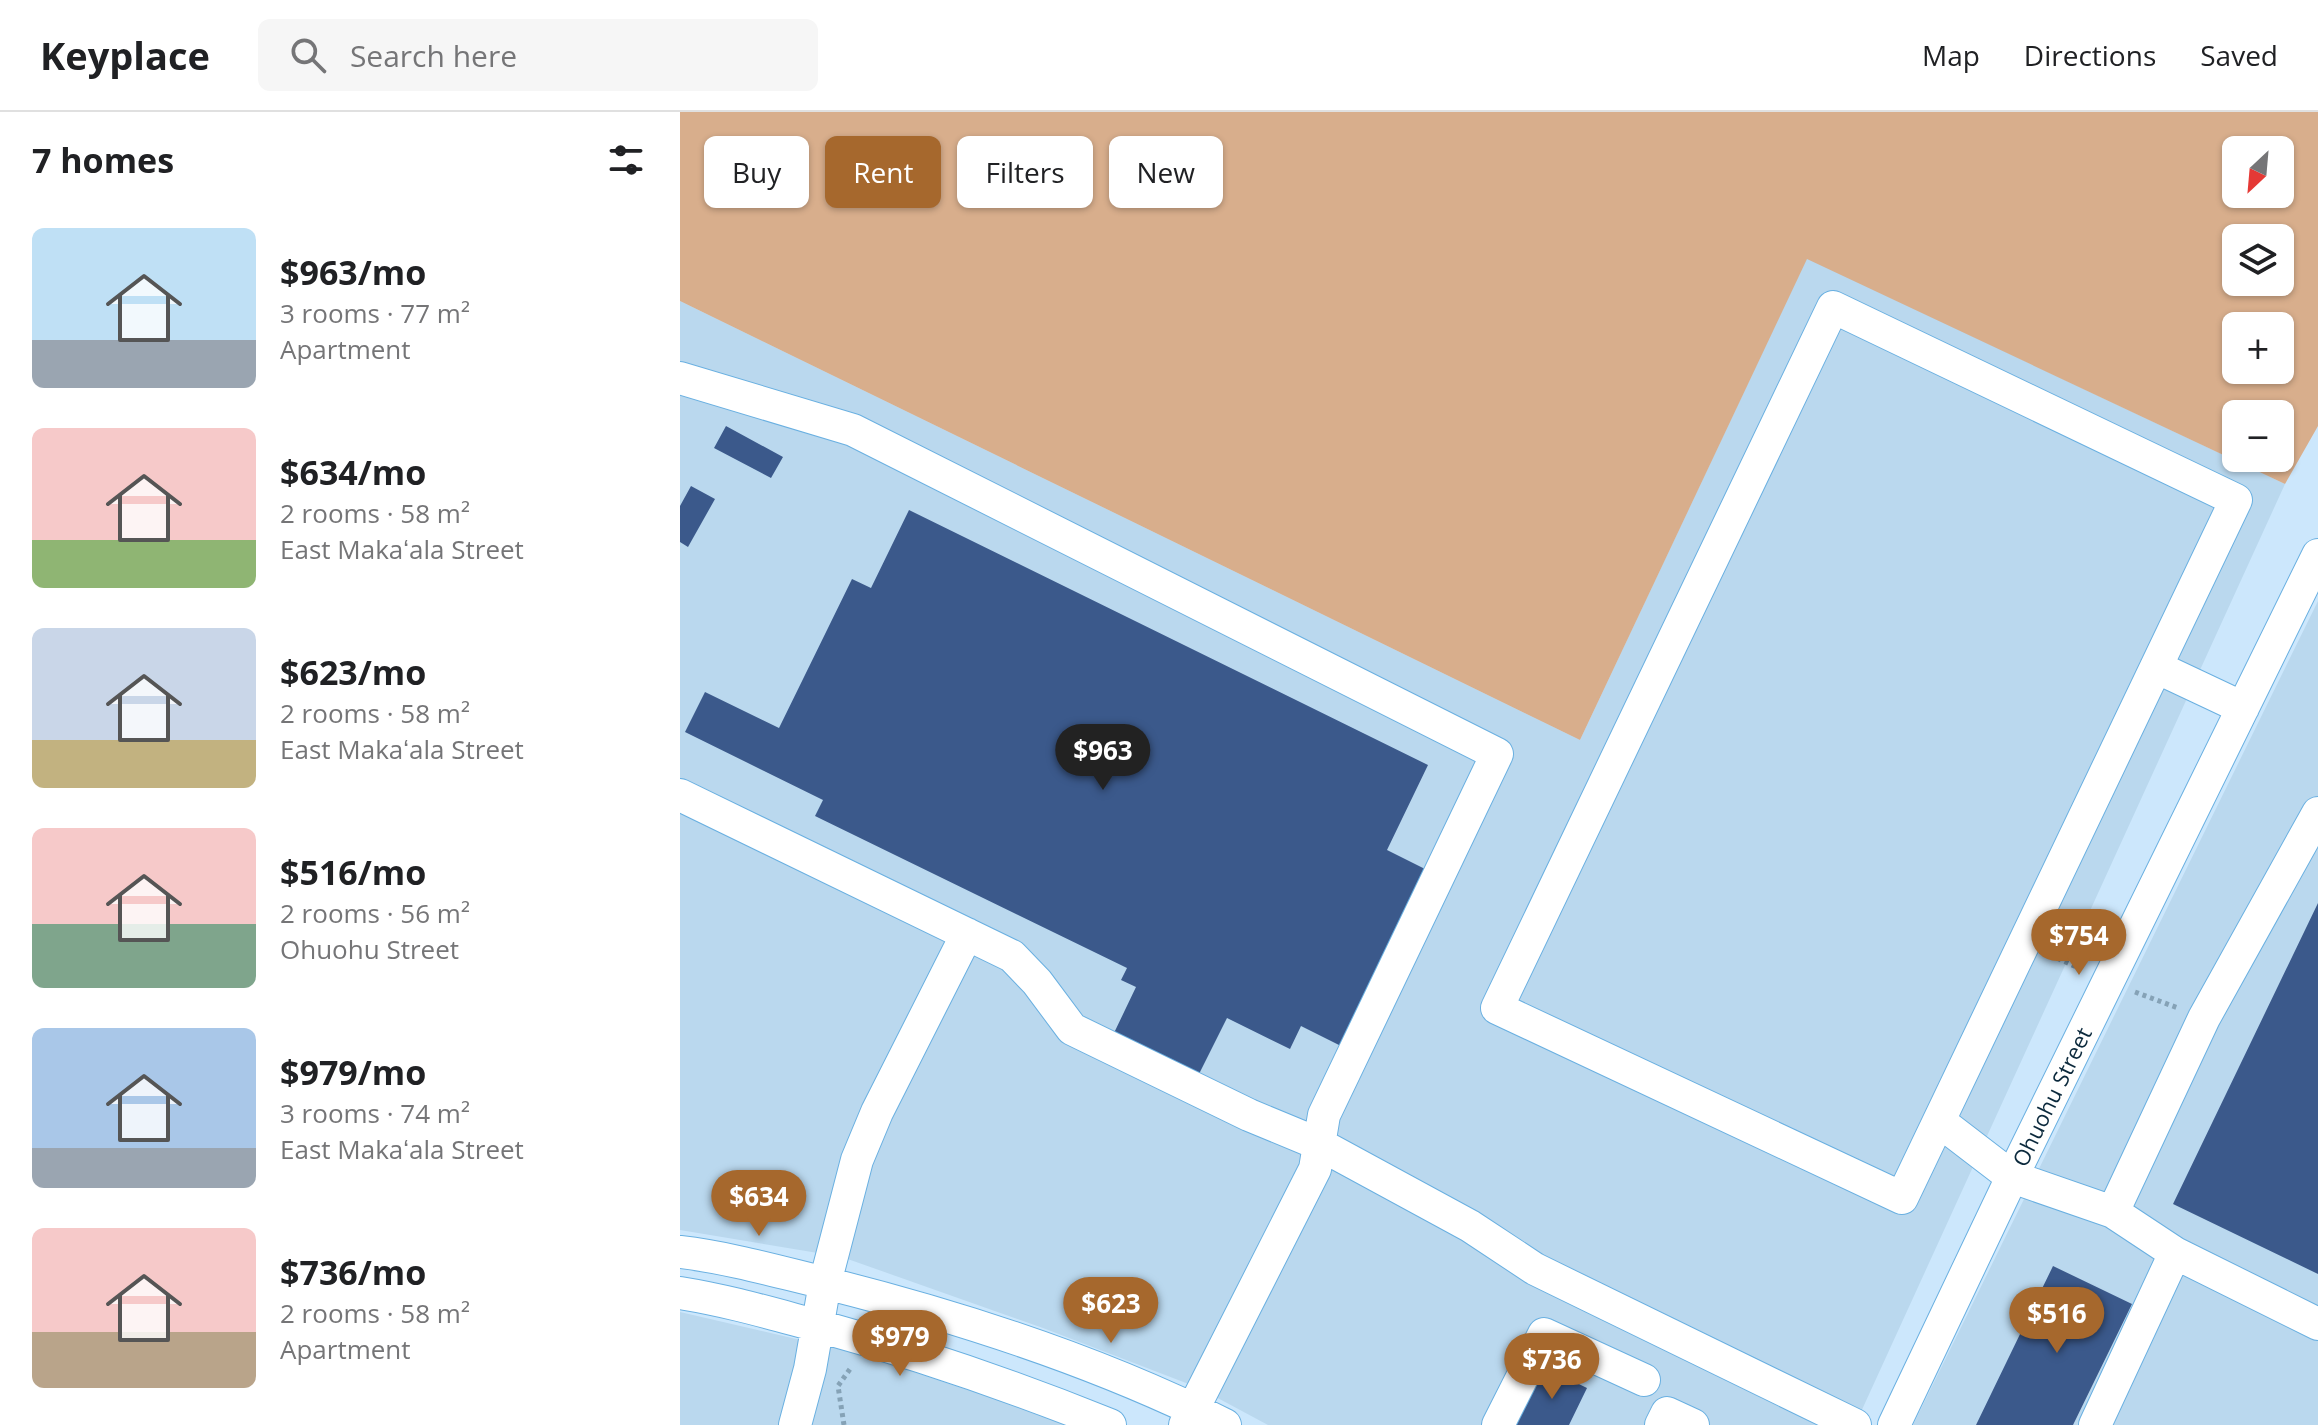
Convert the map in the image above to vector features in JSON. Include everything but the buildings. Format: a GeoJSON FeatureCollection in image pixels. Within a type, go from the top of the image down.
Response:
{"type":"FeatureCollection","features":[{"type":"Feature","properties":{"kind":"street"},"geometry":{"type":"LineString","coordinates":[[1833,307],[2236,500],[1939,1121],[1902,1198],[1497,1008],[1833,307]]}},
{"type":"Feature","properties":{"kind":"street"},"geometry":{"type":"LineString","coordinates":[[680,378],[853,430],[1497,754],[1324,1115],[1315,1169],[1190,1417]]}},
{"type":"Feature","properties":{"kind":"street","name":"Ohuohu Street"},"geometry":{"type":"LineString","coordinates":[[1894,1425],[2012,1177],[2318,555]]}},
{"type":"Feature","properties":{"kind":"street"},"geometry":{"type":"LineString","coordinates":[[2156,667],[2243,708]]}},
{"type":"Feature","properties":{"kind":"street"},"geometry":{"type":"LineString","coordinates":[[680,795],[1012,956],[1037,982],[1072,1029],[1249,1115],[1319,1144],[1470,1226],[1535,1269],[1855,1425]]}},
{"type":"Feature","properties":{"kind":"street"},"geometry":{"type":"LineString","coordinates":[[2113,1212],[2204,1018],[2317,813]]}},
{"type":"Feature","properties":{"kind":"street"},"geometry":{"type":"LineString","coordinates":[[795,1425],[810,1369],[825,1283],[857,1160],[967,934]]}},
{"type":"Feature","properties":{"kind":"street"},"geometry":{"type":"LineString","coordinates":[[1939,1121],[2012,1177],[2113,1212],[2175,1253],[2318,1324]]}},
{"type":"Feature","properties":{"kind":"street"},"geometry":{"type":"LineString","coordinates":[[680,1252],[787,1272],[879,1296],[1007,1336],[1190,1417],[1225,1425]]}},
{"type":"Feature","properties":{"kind":"street"},"geometry":{"type":"LineString","coordinates":[[2095,1425],[2175,1253]]}},
{"type":"Feature","properties":{"kind":"street"},"geometry":{"type":"LineString","coordinates":[[680,1293],[731,1301],[894,1347],[999,1381],[1110,1425]]}},
{"type":"Feature","properties":{"kind":"street"},"geometry":{"type":"LineString","coordinates":[[1498,1425],[1544,1334],[1644,1380]]}},
{"type":"Feature","properties":{"kind":"street"},"geometry":{"type":"LineString","coordinates":[[1661,1425],[1667,1413],[1693,1425]]}},
{"type":"Feature","properties":{"kind":"path"},"geometry":{"type":"LineString","coordinates":[[844,1425],[838,1386],[850,1369]]}},
{"type":"Feature","properties":{"kind":"shaded area"},"geometry":{"type":"Polygon","coordinates":[[[680,112],[2318,112],[2318,426],[2294,468],[2294,400],[2222,400],[2222,454],[1807,259],[1580,740],[680,301],[680,112]]]}},
{"type":"Feature","properties":{"kind":"shaded area"},"geometry":{"type":"Polygon","coordinates":[[[1807,258],[2222,454],[2222,472],[2260,472],[2285,484],[1855,1425],[1268,1425],[1199,1388],[1043,1328],[842,1257],[680,1230],[680,301],[1580,740],[1807,258]]]}},
{"type":"Feature","properties":{"kind":"shaded area"},"geometry":{"type":"Polygon","coordinates":[[[2260,472],[2292,472],[2285,484],[2260,472]]]}},
{"type":"Feature","properties":{"kind":"shaded area"},"geometry":{"type":"Polygon","coordinates":[[[2318,601],[2318,1425],[1913,1425],[2318,601]]]}},
{"type":"Feature","properties":{"kind":"shaded area"},"geometry":{"type":"Polygon","coordinates":[[[680,1312],[865,1355],[1076,1425],[680,1425],[680,1312]]]}}]}
